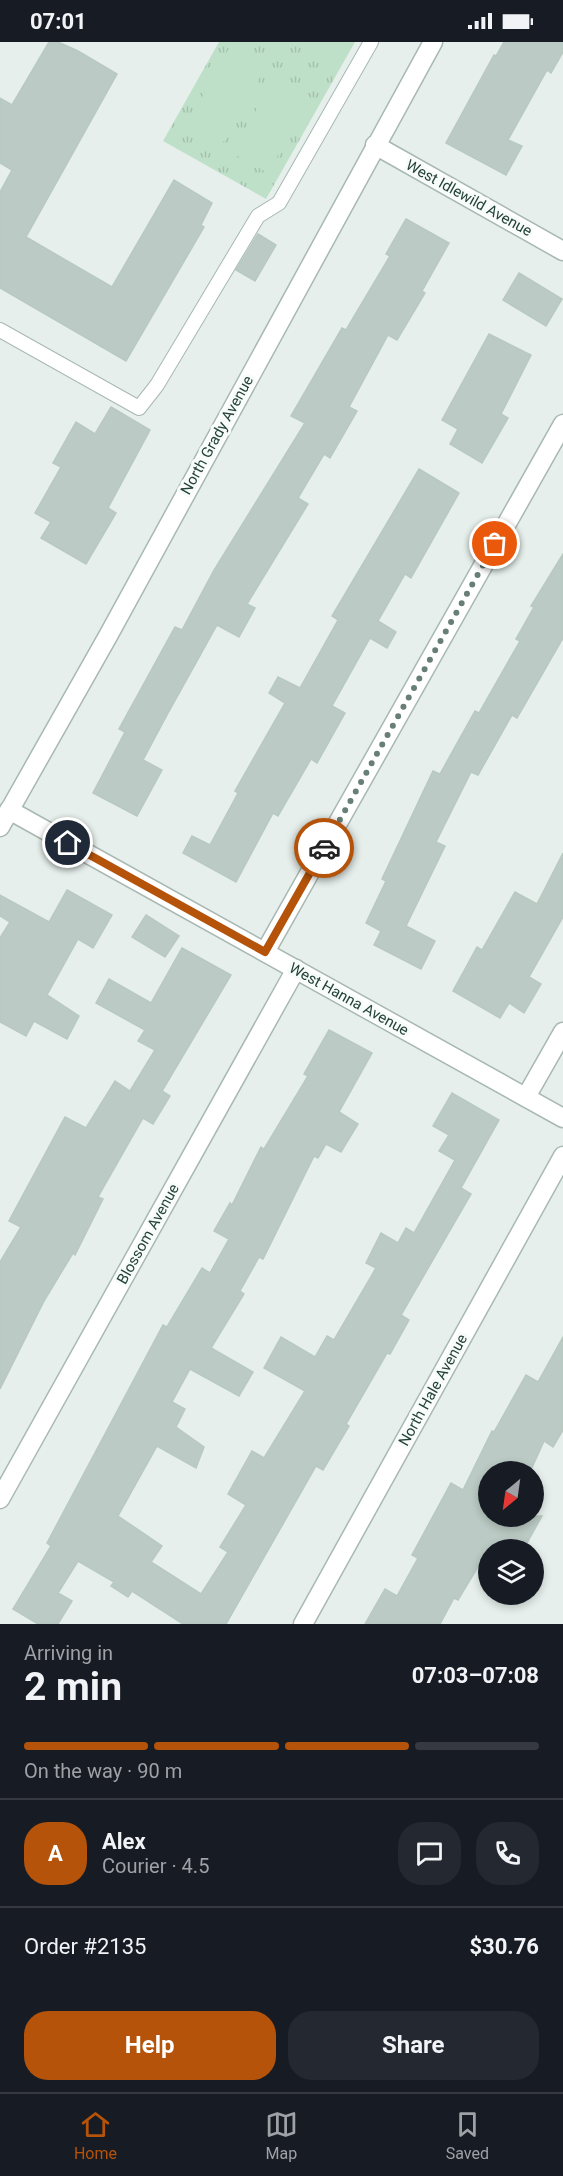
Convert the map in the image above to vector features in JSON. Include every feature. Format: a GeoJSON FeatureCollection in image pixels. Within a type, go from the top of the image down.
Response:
{"type":"FeatureCollection","features":[{"type":"Feature","properties":{"kind":"street","name":"North Grady Avenue"},"geometry":{"type":"LineString","coordinates":[[0,827],[4,808],[108,636],[432,42]]}},
{"type":"Feature","properties":{"kind":"street","name":"West Idlewild Avenue"},"geometry":{"type":"LineString","coordinates":[[375,145],[563,251]]}},
{"type":"Feature","properties":{"kind":"street"},"geometry":{"type":"LineString","coordinates":[[265,952],[563,424]]}},
{"type":"Feature","properties":{"kind":"street","name":"West Hanna Avenue"},"geometry":{"type":"LineString","coordinates":[[4,808],[563,1118]]}},
{"type":"Feature","properties":{"kind":"street","name":"Blossom Avenue"},"geometry":{"type":"LineString","coordinates":[[0,1499],[297,969]]}},
{"type":"Feature","properties":{"kind":"street"},"geometry":{"type":"LineString","coordinates":[[526,1097],[563,1032]]}},
{"type":"Feature","properties":{"kind":"street","name":"North Hale Avenue"},"geometry":{"type":"LineString","coordinates":[[303,1624],[563,1156]]}},
{"type":"Feature","properties":{"kind":"lane"},"geometry":{"type":"LineString","coordinates":[[0,330],[139,408],[157,385],[258,216],[279,203],[371,42]]}},
{"type":"Feature","properties":{"kind":"green space"},"geometry":{"type":"Polygon","coordinates":[[[219,42],[355,42],[266,199],[163,141],[219,42]]]}},
{"type":"Feature","properties":{"kind":"green space"},"geometry":{"type":"Polygon","coordinates":[[[309,42],[341,42],[334,56],[309,42]]]}},
{"type":"Feature","properties":{"kind":"green space"},"geometry":{"type":"Polygon","coordinates":[[[228,50],[264,70],[221,146],[186,126],[228,50]]]}},
{"type":"Feature","properties":{"kind":"green space"},"geometry":{"type":"Polygon","coordinates":[[[275,77],[310,97],[268,173],[232,153],[275,77]]]}},
{"type":"Feature","properties":{"kind":"building"},"geometry":{"type":"Polygon","coordinates":[[[49,42],[58,42],[78,51],[117,74],[26,237],[112,287],[174,180],[212,203],[201,225],[204,227],[126,361],[0,288],[0,192],[12,170],[0,163],[0,98],[12,105],[49,42]]]}},
{"type":"Feature","properties":{"kind":"building"},"geometry":{"type":"Polygon","coordinates":[[[504,42],[563,42],[563,52],[551,73],[547,70],[508,140],[522,146],[506,175],[446,143],[494,55],[496,56],[504,42]]]}},
{"type":"Feature","properties":{"kind":"building"},"geometry":{"type":"Polygon","coordinates":[[[406,219],[449,243],[422,291],[425,293],[397,340],[388,335],[349,407],[357,411],[330,458],[324,454],[298,498],[308,504],[247,604],[255,608],[239,637],[217,625],[167,715],[143,760],[162,770],[137,816],[93,793],[125,732],[119,729],[175,627],[182,630],[214,570],[305,423],[291,416],[342,328],[346,330],[390,256],[386,254],[406,219]]]}},
{"type":"Feature","properties":{"kind":"building"},"geometry":{"type":"Polygon","coordinates":[[[258,234],[276,245],[255,281],[236,270],[258,234]]]}},
{"type":"Feature","properties":{"kind":"building"},"geometry":{"type":"Polygon","coordinates":[[[519,273],[562,299],[546,326],[503,300],[519,273]]]}},
{"type":"Feature","properties":{"kind":"building"},"geometry":{"type":"Polygon","coordinates":[[[489,334],[531,355],[501,414],[508,418],[482,463],[450,444],[458,429],[442,420],[489,334]]]}},
{"type":"Feature","properties":{"kind":"building"},"geometry":{"type":"Polygon","coordinates":[[[111,407],[150,430],[108,508],[116,513],[86,564],[41,538],[51,522],[35,513],[61,467],[53,463],[76,422],[95,434],[111,407]]]}},
{"type":"Feature","properties":{"kind":"building"},"geometry":{"type":"Polygon","coordinates":[[[419,469],[459,493],[411,578],[405,574],[378,621],[396,632],[387,648],[370,638],[332,706],[345,713],[317,763],[311,759],[278,816],[273,813],[236,882],[183,853],[192,836],[210,845],[238,793],[235,791],[285,703],[269,693],[278,677],[300,688],[338,620],[332,616],[419,469]]]}},
{"type":"Feature","properties":{"kind":"building"},"geometry":{"type":"Polygon","coordinates":[[[563,554],[563,638],[517,718],[512,715],[478,775],[471,772],[436,842],[445,846],[406,926],[435,941],[421,969],[374,945],[381,931],[366,923],[386,881],[382,879],[433,771],[440,774],[475,711],[479,713],[520,641],[516,639],[534,607],[531,606],[563,554]]]}},
{"type":"Feature","properties":{"kind":"building"},"geometry":{"type":"Polygon","coordinates":[[[563,853],[563,917],[529,977],[541,984],[524,1013],[509,1003],[500,1018],[453,991],[477,947],[482,950],[515,892],[537,904],[563,853]]]}},
{"type":"Feature","properties":{"kind":"building"},"geometry":{"type":"Polygon","coordinates":[[[67,890],[112,915],[93,948],[78,939],[47,995],[79,1016],[67,1039],[34,1021],[26,1036],[0,1022],[0,938],[10,922],[0,916],[0,895],[49,922],[67,890]]]}},
{"type":"Feature","properties":{"kind":"building"},"geometry":{"type":"Polygon","coordinates":[[[146,915],[179,936],[165,957],[132,937],[146,915]]]}},
{"type":"Feature","properties":{"kind":"building"},"geometry":{"type":"Polygon","coordinates":[[[182,948],[231,975],[162,1091],[170,1096],[153,1124],[143,1118],[98,1197],[103,1199],[75,1255],[73,1253],[44,1301],[0,1389],[0,1262],[21,1227],[9,1221],[65,1117],[86,1128],[115,1081],[130,1091],[155,1050],[138,1041],[145,1030],[96,1003],[109,979],[151,1003],[182,948]]]}},
{"type":"Feature","properties":{"kind":"building"},"geometry":{"type":"Polygon","coordinates":[[[329,1030],[372,1053],[339,1112],[358,1124],[341,1152],[326,1144],[318,1158],[314,1156],[263,1259],[259,1257],[240,1291],[244,1294],[211,1348],[253,1372],[239,1396],[190,1369],[172,1402],[185,1409],[176,1427],[204,1447],[196,1468],[157,1446],[118,1516],[162,1546],[151,1562],[201,1594],[228,1552],[220,1547],[246,1505],[228,1494],[252,1451],[264,1458],[305,1391],[264,1368],[281,1337],[315,1357],[327,1336],[334,1340],[376,1268],[366,1263],[381,1233],[398,1243],[406,1228],[414,1233],[455,1160],[439,1151],[449,1135],[433,1126],[452,1093],[499,1120],[461,1188],[471,1194],[401,1315],[409,1320],[346,1424],[349,1426],[323,1470],[316,1466],[226,1624],[183,1624],[132,1591],[128,1597],[111,1586],[114,1582],[78,1561],[58,1593],[72,1601],[58,1624],[38,1624],[13,1609],[51,1546],[47,1543],[163,1325],[167,1327],[202,1268],[210,1273],[229,1239],[214,1231],[230,1203],[232,1205],[261,1147],[264,1149],[308,1076],[304,1074],[329,1030]]]}},
{"type":"Feature","properties":{"kind":"building"},"geometry":{"type":"Polygon","coordinates":[[[563,1337],[563,1430],[553,1447],[544,1441],[535,1461],[478,1461],[478,1527],[536,1527],[529,1539],[478,1539],[478,1567],[458,1600],[454,1598],[440,1624],[365,1624],[385,1589],[397,1596],[418,1558],[412,1555],[451,1483],[463,1490],[492,1431],[494,1432],[526,1375],[538,1382],[563,1337]]]}},
{"type":"Feature","properties":{"kind":"way so far"},"geometry":{"type":"LineString","coordinates":[[324,848],[495,544]]}},
{"type":"Feature","properties":{"kind":"route"},"geometry":{"type":"LineString","coordinates":[[68,843],[265,952],[324,848]]}}]}
